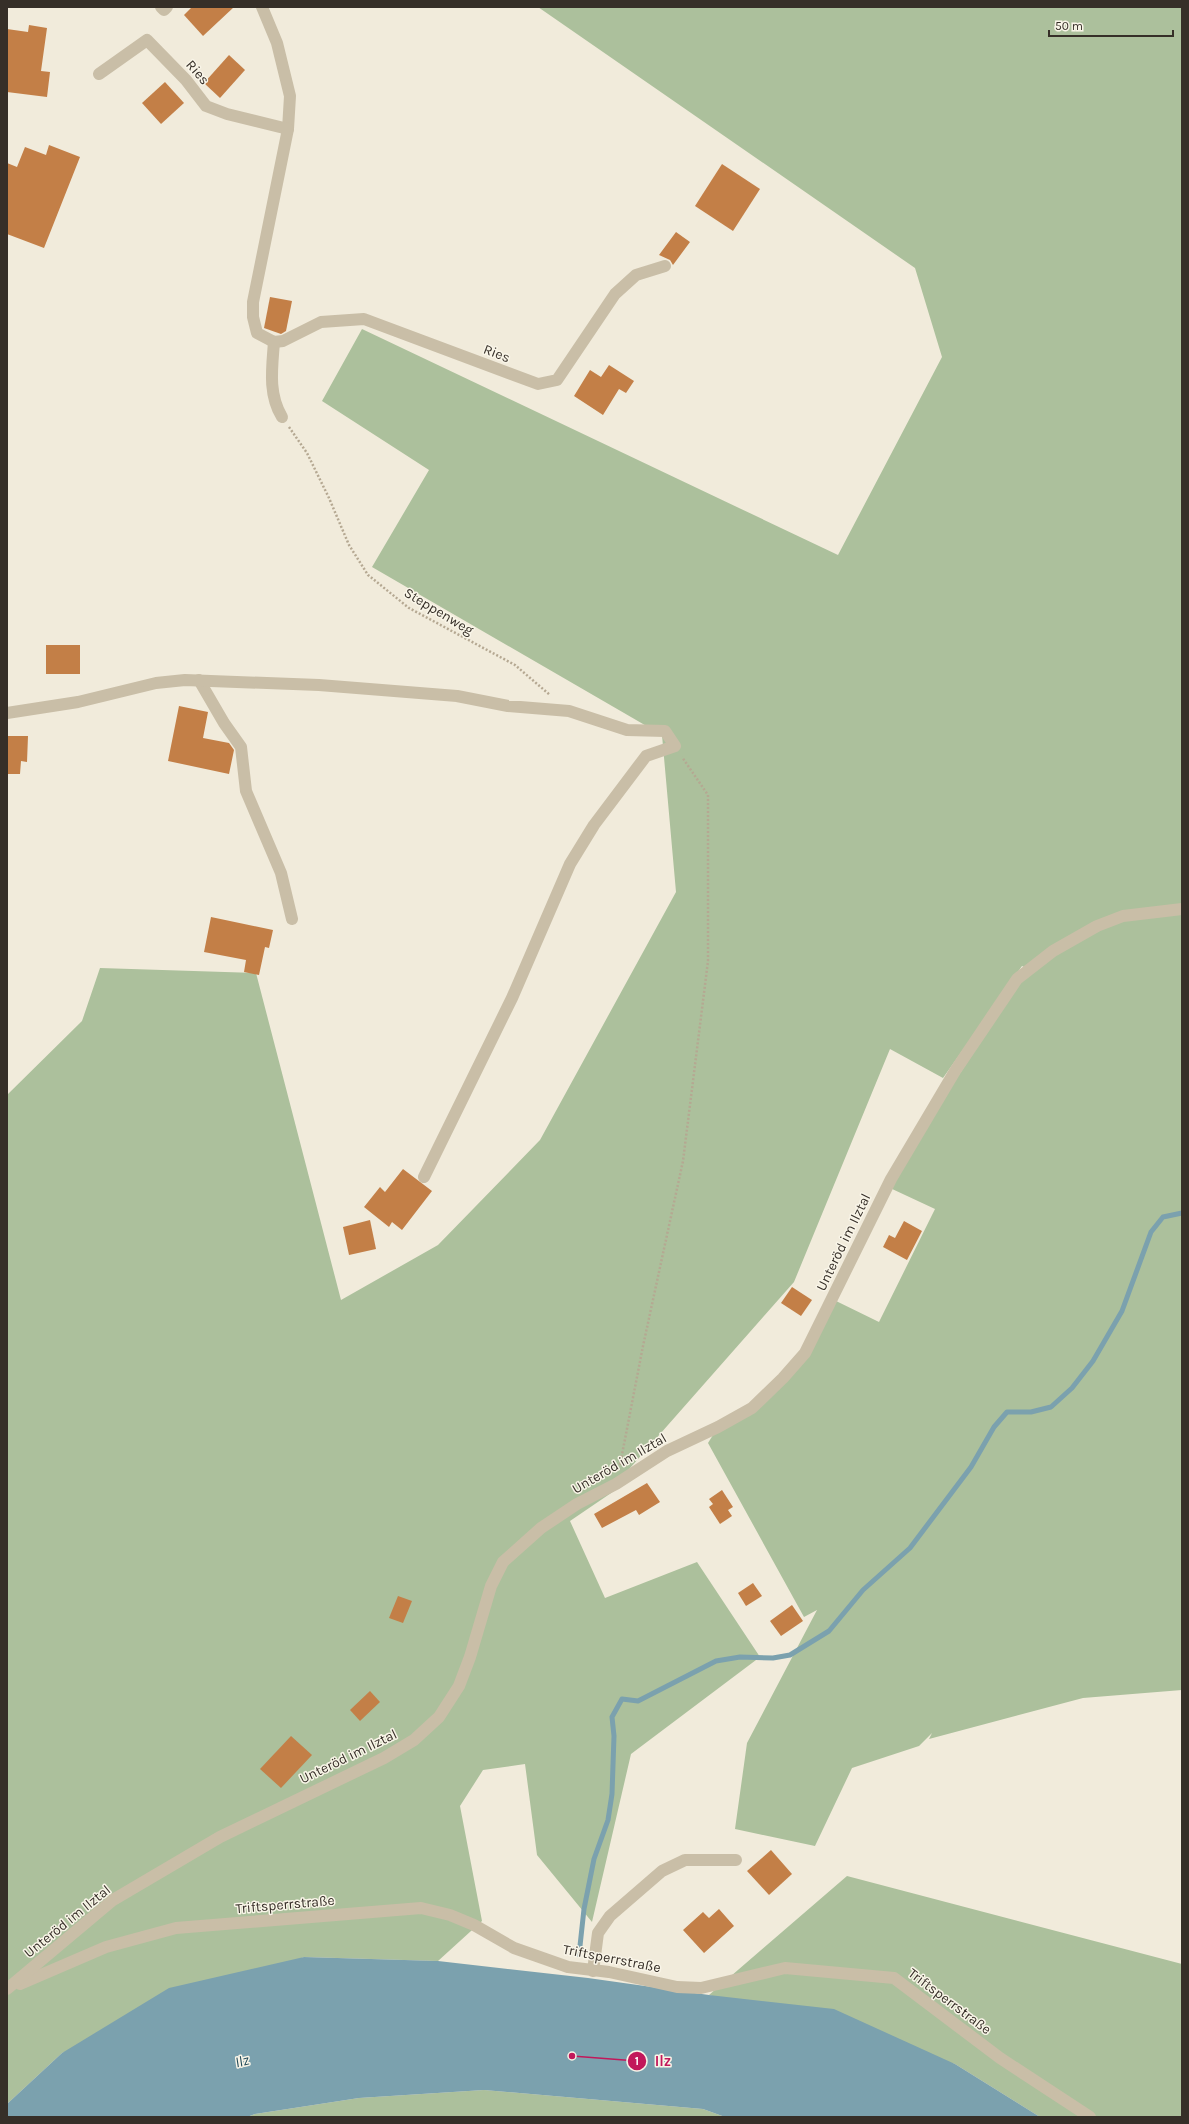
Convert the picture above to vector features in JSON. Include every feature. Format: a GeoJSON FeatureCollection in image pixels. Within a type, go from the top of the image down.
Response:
{"type":"FeatureCollection","features":[{"type":"Feature","properties":{"kind":"street"},"geometry":{"type":"LineString","coordinates":[[161,7],[164,10],[167,7]]}},
{"type":"Feature","properties":{"kind":"street"},"geometry":{"type":"LineString","coordinates":[[262,7],[277,43],[290,96],[288,129],[253,302],[253,317],[257,333],[274,342],[271,372],[272,391],[274,402],[282,417]]}},
{"type":"Feature","properties":{"kind":"street","name":"Ries"},"geometry":{"type":"LineString","coordinates":[[99,74],[147,40],[186,80],[206,106],[227,114],[288,129]]}},
{"type":"Feature","properties":{"kind":"street","name":"Ries"},"geometry":{"type":"LineString","coordinates":[[274,342],[283,341],[321,322],[364,319],[538,384],[557,380],[615,294],[636,275],[665,266]]}},
{"type":"Feature","properties":{"kind":"street"},"geometry":{"type":"LineString","coordinates":[[7,712],[78,702],[156,683],[199,680],[319,685],[399,690],[457,696],[508,706],[569,711],[627,730],[665,731],[675,746],[646,756],[594,825],[570,864],[512,998],[424,1177]]}},
{"type":"Feature","properties":{"kind":"street"},"geometry":{"type":"LineString","coordinates":[[199,680],[224,723],[241,747],[246,791],[281,873],[292,919]]}},
{"type":"Feature","properties":{"kind":"street","name":"Unteröd im Ilztal"},"geometry":{"type":"LineString","coordinates":[[7,1989],[113,1900],[220,1837],[384,1758],[414,1740],[439,1717],[459,1686],[470,1657],[490,1586],[504,1562],[541,1528],[577,1504],[616,1484],[667,1451],[718,1427],[752,1408],[783,1378],[805,1353],[891,1179],[954,1071],[1016,979],[1053,951],[1098,926],[1123,916],[1182,909]]}},
{"type":"Feature","properties":{"kind":"street"},"geometry":{"type":"LineString","coordinates":[[593,1971],[598,1933],[610,1916],[662,1870],[685,1860],[736,1860]]}},
{"type":"Feature","properties":{"kind":"street","name":"Triftsperrstraße"},"geometry":{"type":"LineString","coordinates":[[7,1989],[106,1948],[176,1928],[421,1908],[450,1915],[520,1950],[568,1967],[643,1979],[677,1987],[701,1988],[785,1968],[894,1978],[1000,2058],[1090,2117]]}},
{"type":"Feature","properties":{"kind":"path","name":"Steppenweg"},"geometry":{"type":"LineString","coordinates":[[282,417],[307,453],[329,498],[349,545],[368,575],[409,608],[515,665],[551,696]]}},
{"type":"Feature","properties":{"kind":"path"},"geometry":{"type":"LineString","coordinates":[[616,1484],[643,1346],[683,1162],[708,961],[708,795],[675,746]]}},
{"type":"Feature","properties":{"kind":"green space"},"geometry":{"type":"Polygon","coordinates":[[[538,7],[1182,7],[1182,1690],[1083,1698],[929,1739],[932,1733],[919,1746],[852,1768],[815,1846],[735,1829],[747,1743],[817,1610],[804,1617],[708,1443],[718,1427],[783,1378],[834,1300],[879,1322],[935,1209],[890,1188],[891,1179],[1028,969],[1022,966],[943,1078],[890,1049],[794,1282],[616,1484],[617,1489],[570,1521],[605,1598],[697,1562],[760,1657],[631,1754],[592,1922],[537,1855],[525,1764],[483,1770],[460,1806],[482,1921],[438,1961],[304,1957],[62,2053],[7,2104],[7,1095],[82,1021],[100,968],[256,973],[341,1300],[438,1245],[540,1140],[676,892],[662,735],[372,567],[429,470],[322,401],[362,329],[838,555],[942,357],[915,268],[538,7]]]}},
{"type":"Feature","properties":{"kind":"green space"},"geometry":{"type":"Polygon","coordinates":[[[847,1876],[1182,1964],[1182,2117],[1040,2117],[955,2064],[709,1995],[847,1876]]]}},
{"type":"Feature","properties":{"kind":"green space"},"geometry":{"type":"Polygon","coordinates":[[[484,2090],[703,2109],[725,2117],[247,2117],[255,2114],[359,2098],[484,2090]]]}},
{"type":"Feature","properties":{"kind":"water"},"geometry":{"type":"Polygon","coordinates":[[[304,1957],[438,1961],[834,2009],[955,2064],[1040,2117],[725,2117],[703,2109],[484,2090],[359,2098],[255,2114],[247,2117],[7,2117],[7,2104],[62,2053],[169,1988],[304,1957]]]}},
{"type":"Feature","properties":{"kind":"building"},"geometry":{"type":"Polygon","coordinates":[[[192,7],[234,7],[203,36],[184,15],[192,7]]]}},
{"type":"Feature","properties":{"kind":"building"},"geometry":{"type":"Polygon","coordinates":[[[29,25],[47,28],[41,71],[50,72],[47,97],[7,92],[7,29],[28,32],[29,25]]]}},
{"type":"Feature","properties":{"kind":"building"},"geometry":{"type":"Polygon","coordinates":[[[229,55],[245,70],[220,98],[204,83],[229,55]]]}},
{"type":"Feature","properties":{"kind":"building"},"geometry":{"type":"Polygon","coordinates":[[[165,82],[184,103],[161,124],[142,103],[165,82]]]}},
{"type":"Feature","properties":{"kind":"building"},"geometry":{"type":"Polygon","coordinates":[[[49,145],[80,157],[44,248],[7,234],[7,163],[17,167],[25,147],[46,155],[49,145]]]}},
{"type":"Feature","properties":{"kind":"building"},"geometry":{"type":"Polygon","coordinates":[[[722,164],[760,189],[733,231],[695,206],[722,164]]]}},
{"type":"Feature","properties":{"kind":"building"},"geometry":{"type":"Polygon","coordinates":[[[676,232],[690,242],[673,265],[670,260],[659,255],[676,232]]]}},
{"type":"Feature","properties":{"kind":"building"},"geometry":{"type":"Polygon","coordinates":[[[270,297],[292,301],[286,331],[281,334],[264,328],[270,297]]]}},
{"type":"Feature","properties":{"kind":"building"},"geometry":{"type":"Polygon","coordinates":[[[609,365],[634,381],[626,393],[619,389],[603,415],[574,396],[590,370],[601,377],[609,365]]]}},
{"type":"Feature","properties":{"kind":"building"},"geometry":{"type":"Polygon","coordinates":[[[46,645],[80,645],[80,674],[46,674],[46,645]]]}},
{"type":"Feature","properties":{"kind":"building"},"geometry":{"type":"Polygon","coordinates":[[[179,706],[208,712],[203,738],[229,743],[234,750],[229,774],[168,761],[179,706]]]}},
{"type":"Feature","properties":{"kind":"building"},"geometry":{"type":"Polygon","coordinates":[[[7,736],[28,736],[27,762],[21,761],[20,774],[7,774],[7,736]]]}},
{"type":"Feature","properties":{"kind":"building"},"geometry":{"type":"Polygon","coordinates":[[[211,917],[273,930],[269,948],[265,947],[259,975],[244,972],[246,960],[204,952],[211,917]]]}},
{"type":"Feature","properties":{"kind":"building"},"geometry":{"type":"Polygon","coordinates":[[[403,1169],[432,1191],[402,1230],[392,1222],[389,1227],[364,1207],[380,1187],[385,1192],[403,1169]]]}},
{"type":"Feature","properties":{"kind":"building"},"geometry":{"type":"Polygon","coordinates":[[[370,1220],[376,1249],[349,1255],[343,1227],[370,1220]]]}},
{"type":"Feature","properties":{"kind":"building"},"geometry":{"type":"Polygon","coordinates":[[[904,1221],[922,1231],[907,1260],[883,1247],[889,1235],[895,1238],[904,1221]]]}},
{"type":"Feature","properties":{"kind":"building"},"geometry":{"type":"Polygon","coordinates":[[[792,1287],[812,1300],[801,1316],[781,1303],[792,1287]]]}},
{"type":"Feature","properties":{"kind":"building"},"geometry":{"type":"Polygon","coordinates":[[[647,1483],[660,1502],[639,1515],[636,1510],[602,1528],[594,1514],[647,1483]]]}},
{"type":"Feature","properties":{"kind":"building"},"geometry":{"type":"Polygon","coordinates":[[[722,1490],[733,1507],[728,1510],[732,1516],[720,1524],[709,1507],[713,1504],[709,1499],[722,1490]]]}},
{"type":"Feature","properties":{"kind":"building"},"geometry":{"type":"Polygon","coordinates":[[[753,1583],[762,1596],[746,1606],[738,1593],[753,1583]]]}},
{"type":"Feature","properties":{"kind":"building"},"geometry":{"type":"Polygon","coordinates":[[[398,1596],[412,1601],[403,1623],[389,1618],[398,1596]]]}},
{"type":"Feature","properties":{"kind":"building"},"geometry":{"type":"Polygon","coordinates":[[[792,1605],[803,1621],[781,1636],[770,1621],[792,1605]]]}},
{"type":"Feature","properties":{"kind":"building"},"geometry":{"type":"Polygon","coordinates":[[[370,1691],[380,1702],[360,1721],[350,1710],[370,1691]]]}},
{"type":"Feature","properties":{"kind":"building"},"geometry":{"type":"Polygon","coordinates":[[[291,1736],[312,1755],[281,1788],[260,1769],[291,1736]]]}},
{"type":"Feature","properties":{"kind":"building"},"geometry":{"type":"Polygon","coordinates":[[[771,1850],[792,1874],[769,1895],[747,1871],[771,1850]]]}},
{"type":"Feature","properties":{"kind":"building"},"geometry":{"type":"Polygon","coordinates":[[[719,1909],[734,1926],[704,1953],[683,1930],[703,1912],[709,1918],[719,1909]]]}},
{"type":"Feature","properties":{"kind":"waterway"},"geometry":{"type":"LineString","coordinates":[[579,1955],[584,1909],[594,1859],[608,1820],[612,1794],[614,1736],[612,1717],[622,1699],[638,1701],[716,1661],[740,1657],[773,1658],[790,1655],[829,1631],[863,1590],[910,1548],[971,1467],[994,1427],[1007,1412],[1031,1412],[1051,1407],[1072,1388],[1093,1361],[1122,1311],[1151,1232],[1163,1217],[1182,1213]]}},
{"type":"Feature","properties":{"kind":"place","name":"Ilz"},"geometry":{"type":"Point","coordinates":[572,2056]}}]}
